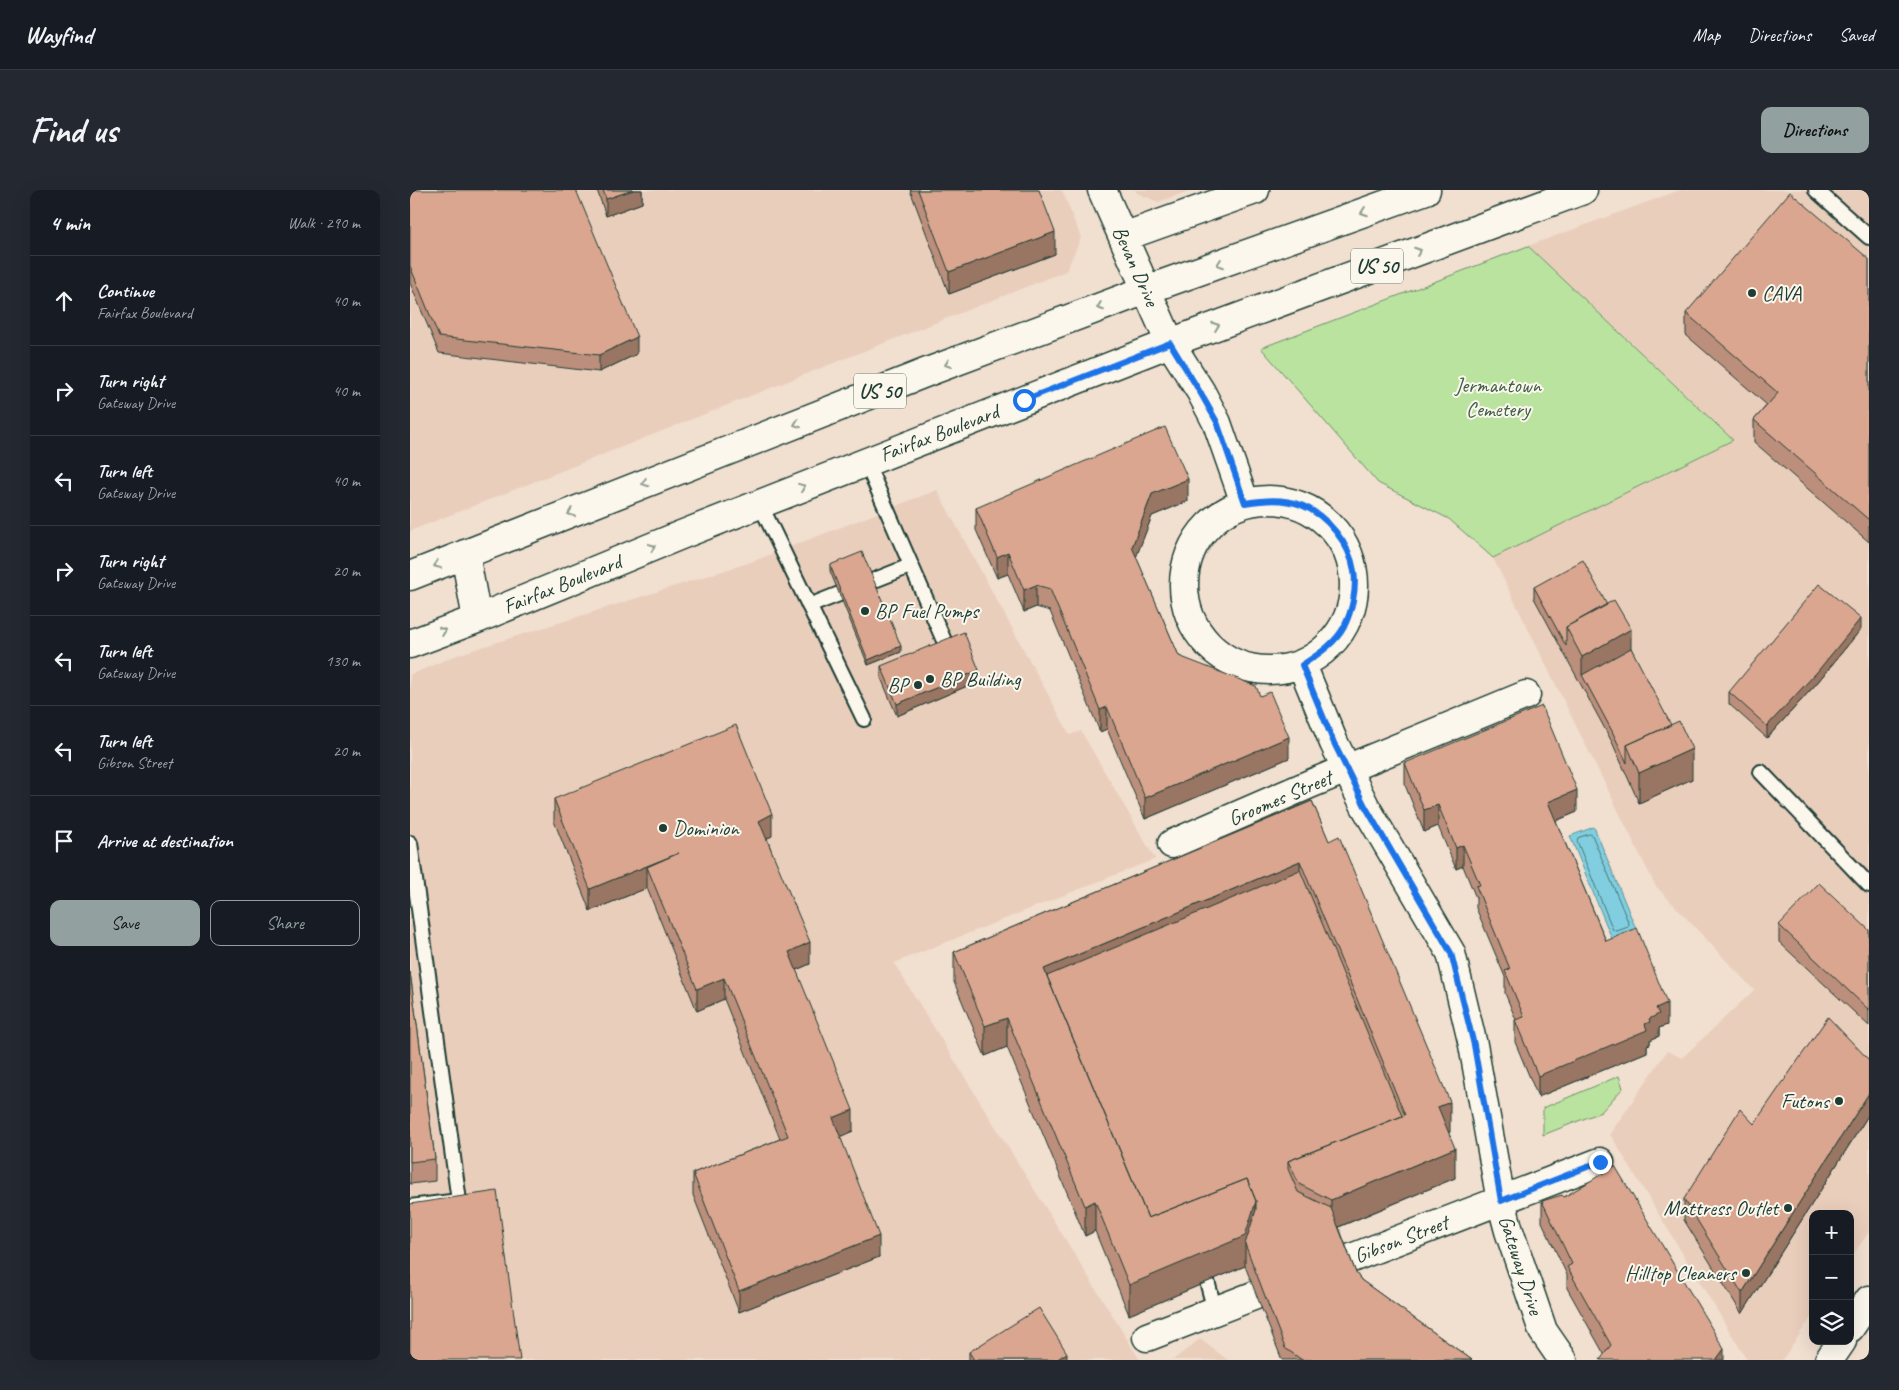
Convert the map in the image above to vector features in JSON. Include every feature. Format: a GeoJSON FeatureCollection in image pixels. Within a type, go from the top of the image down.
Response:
{"type":"FeatureCollection","features":[{"type":"Feature","properties":{"kind":"street","name":"Bevan Drive"},"geometry":{"type":"LineString","coordinates":[[1102,190],[1170,343]]}},
{"type":"Feature","properties":{"kind":"street"},"geometry":{"type":"LineString","coordinates":[[1123,237],[1255,190]]}},
{"type":"Feature","properties":{"kind":"street","name":"US 50"},"geometry":{"type":"LineString","coordinates":[[410,576],[930,371],[1146,290],[1426,190]]}},
{"type":"Feature","properties":{"kind":"street","name":"Fairfax Boulevard"},"geometry":{"type":"LineString","coordinates":[[410,644],[1170,343],[1583,190]]}},
{"type":"Feature","properties":{"kind":"street"},"geometry":{"type":"LineString","coordinates":[[1170,343],[1217,422],[1245,503]]}},
{"type":"Feature","properties":{"kind":"street"},"geometry":{"type":"LineString","coordinates":[[1274,499],[1302,505],[1327,520],[1345,544],[1354,571],[1353,600],[1350,609],[1343,628],[1325,650],[1302,665],[1273,670],[1246,667],[1221,655],[1201,637],[1188,612],[1184,586],[1188,558],[1201,534],[1220,514],[1245,503],[1274,499]]}},
{"type":"Feature","properties":{"kind":"street"},"geometry":{"type":"LineString","coordinates":[[465,554],[477,619]]}},
{"type":"Feature","properties":{"kind":"street","name":"Gateway Drive"},"geometry":{"type":"LineString","coordinates":[[1302,665],[1347,770],[1365,806],[1451,953],[1474,1045],[1501,1201],[1509,1231],[1543,1331],[1563,1360]]}},
{"type":"Feature","properties":{"kind":"street","name":"Groomes Street"},"geometry":{"type":"LineString","coordinates":[[1172,844],[1526,695]]}},
{"type":"Feature","properties":{"kind":"street","name":"Gibson Street"},"geometry":{"type":"LineString","coordinates":[[1147,1337],[1600,1162]]}},
{"type":"Feature","properties":{"kind":"street"},"geometry":{"type":"LineString","coordinates":[[1854,1322],[1869,1300]]}},
{"type":"Feature","properties":{"kind":"street"},"geometry":{"type":"LineString","coordinates":[[1829,1360],[1839,1345]]}},
{"type":"Feature","properties":{"kind":"lane"},"geometry":{"type":"LineString","coordinates":[[1816,190],[1869,237]]}},
{"type":"Feature","properties":{"kind":"lane"},"geometry":{"type":"LineString","coordinates":[[866,462],[945,643]]}},
{"type":"Feature","properties":{"kind":"lane"},"geometry":{"type":"LineString","coordinates":[[760,504],[864,719]]}},
{"type":"Feature","properties":{"kind":"lane"},"geometry":{"type":"LineString","coordinates":[[809,606],[910,566]]}},
{"type":"Feature","properties":{"kind":"lane"},"geometry":{"type":"LineString","coordinates":[[1761,772],[1869,885]]}},
{"type":"Feature","properties":{"kind":"lane"},"geometry":{"type":"LineString","coordinates":[[410,843],[459,1201],[410,1207]]}},
{"type":"Feature","properties":{"kind":"lane"},"geometry":{"type":"LineString","coordinates":[[1207,1282],[1215,1311]]}},
{"type":"Feature","properties":{"kind":"shaded area"},"geometry":{"type":"Polygon","coordinates":[[[410,190],[1062,190],[1081,238],[1066,271],[410,531],[410,190]]]}},
{"type":"Feature","properties":{"kind":"shaded area"},"geometry":{"type":"Polygon","coordinates":[[[1135,190],[1192,190],[1158,202],[1137,193],[1135,190]]]}},
{"type":"Feature","properties":{"kind":"shaded area"},"geometry":{"type":"Polygon","coordinates":[[[1680,190],[1869,190],[1869,1232],[1854,1253],[1854,1210],[1809,1210],[1809,1321],[1782,1360],[1747,1360],[1610,1134],[1667,1051],[1682,1058],[1754,990],[1655,885],[1493,558],[1733,440],[1528,246],[1680,190]]]}},
{"type":"Feature","properties":{"kind":"shaded area"},"geometry":{"type":"Polygon","coordinates":[[[937,490],[1070,735],[1081,731],[1155,859],[894,963],[1140,1360],[410,1360],[410,675],[457,655],[751,562],[937,490]]]}},
{"type":"Feature","properties":{"kind":"shaded area"},"geometry":{"type":"Polygon","coordinates":[[[1200,1339],[1228,1360],[1173,1360],[1200,1339]]]}},
{"type":"Feature","properties":{"kind":"green space","name":"Jermantown Cemetery"},"geometry":{"type":"Polygon","coordinates":[[[1528,246],[1733,440],[1493,558],[1449,519],[1378,483],[1261,348],[1528,246]]]}},
{"type":"Feature","properties":{"kind":"green space"},"geometry":{"type":"Polygon","coordinates":[[[1619,1076],[1623,1088],[1601,1112],[1543,1135],[1543,1108],[1619,1076]]]}},
{"type":"Feature","properties":{"kind":"water"},"geometry":{"type":"Polygon","coordinates":[[[1594,827],[1636,929],[1612,939],[1570,836],[1594,827]]]}},
{"type":"Feature","properties":{"kind":"building"},"geometry":{"type":"Polygon","coordinates":[[[410,190],[576,190],[637,337],[599,355],[439,337],[410,266],[410,190]]]}},
{"type":"Feature","properties":{"kind":"building"},"geometry":{"type":"Polygon","coordinates":[[[603,190],[633,190],[606,199],[603,190]]]}},
{"type":"Feature","properties":{"kind":"building"},"geometry":{"type":"Polygon","coordinates":[[[918,190],[1039,190],[1055,232],[949,272],[918,190]]]}},
{"type":"Feature","properties":{"kind":"building"},"geometry":{"type":"Polygon","coordinates":[[[1790,192],[1869,259],[1869,520],[1754,420],[1778,393],[1686,313],[1790,192]]]}},
{"type":"Feature","properties":{"kind":"building"},"geometry":{"type":"Polygon","coordinates":[[[1165,427],[1188,479],[1152,494],[1132,547],[1179,656],[1256,686],[1260,696],[1270,692],[1289,737],[1145,798],[1107,707],[1100,710],[1050,589],[1036,585],[1024,590],[1008,552],[997,557],[976,508],[1165,427]]]}},
{"type":"Feature","properties":{"kind":"building","name":"BP Fuel Pumps"},"geometry":{"type":"Polygon","coordinates":[[[862,552],[901,646],[868,660],[830,565],[862,552]]]}},
{"type":"Feature","properties":{"kind":"building"},"geometry":{"type":"Polygon","coordinates":[[[1583,560],[1607,605],[1566,627],[1566,646],[1534,587],[1583,560]]]}},
{"type":"Feature","properties":{"kind":"building"},"geometry":{"type":"Polygon","coordinates":[[[1819,584],[1861,618],[1817,672],[1767,726],[1729,692],[1819,584]]]}},
{"type":"Feature","properties":{"kind":"building"},"geometry":{"type":"Polygon","coordinates":[[[1614,600],[1631,629],[1582,657],[1566,627],[1614,600]]]}},
{"type":"Feature","properties":{"kind":"building","name":"BP Building"},"geometry":{"type":"Polygon","coordinates":[[[964,632],[979,670],[897,704],[881,666],[964,632]]]}},
{"type":"Feature","properties":{"kind":"building"},"geometry":{"type":"Polygon","coordinates":[[[1631,648],[1671,725],[1627,745],[1627,763],[1582,675],[1631,648]]]}},
{"type":"Feature","properties":{"kind":"building"},"geometry":{"type":"Polygon","coordinates":[[[1542,706],[1577,790],[1548,802],[1606,941],[1637,928],[1667,1003],[1656,1008],[1659,1014],[1649,1019],[1650,1022],[1645,1024],[1647,1030],[1538,1076],[1515,1020],[1524,1017],[1505,971],[1510,969],[1476,886],[1480,885],[1463,845],[1456,848],[1438,805],[1424,810],[1405,763],[1542,706]]]}},
{"type":"Feature","properties":{"kind":"building"},"geometry":{"type":"Polygon","coordinates":[[[1679,721],[1692,749],[1639,773],[1627,745],[1679,721]]]}},
{"type":"Feature","properties":{"kind":"building"},"geometry":{"type":"Polygon","coordinates":[[[736,725],[772,814],[759,821],[810,942],[789,952],[853,1110],[833,1118],[879,1236],[739,1291],[693,1173],[788,1136],[724,978],[697,989],[647,867],[679,853],[590,889],[554,799],[736,725]]]}},
{"type":"Feature","properties":{"kind":"building"},"geometry":{"type":"Polygon","coordinates":[[[1312,801],[1329,841],[1339,836],[1450,1102],[1438,1107],[1455,1148],[1331,1200],[1299,1184],[1288,1161],[1405,1115],[1300,861],[1044,969],[1148,1218],[1247,1179],[1256,1201],[1245,1236],[1129,1285],[1095,1201],[1085,1206],[1007,1018],[985,1026],[954,952],[1312,801]]]}},
{"type":"Feature","properties":{"kind":"building"},"geometry":{"type":"Polygon","coordinates":[[[1300,870],[1402,1116],[1288,1161],[1288,1169],[1298,1192],[1331,1208],[1356,1273],[1361,1280],[1472,1360],[1302,1360],[1285,1348],[1245,1244],[1256,1210],[1256,1201],[1247,1179],[1148,1218],[1047,976],[1300,870]]]}},
{"type":"Feature","properties":{"kind":"building"},"geometry":{"type":"Polygon","coordinates":[[[1819,883],[1869,930],[1869,1010],[1779,925],[1819,883]]]}},
{"type":"Feature","properties":{"kind":"building"},"geometry":{"type":"Polygon","coordinates":[[[410,972],[435,1159],[410,1162],[410,972]]]}},
{"type":"Feature","properties":{"kind":"building"},"geometry":{"type":"Polygon","coordinates":[[[1828,1017],[1869,1060],[1869,1093],[1742,1293],[1684,1199],[1740,1109],[1754,1124],[1828,1017]]]}},
{"type":"Feature","properties":{"kind":"building"},"geometry":{"type":"Polygon","coordinates":[[[1615,1166],[1724,1349],[1716,1360],[1600,1360],[1611,1345],[1567,1267],[1572,1264],[1542,1201],[1562,1195],[1564,1197],[1615,1166]]]}},
{"type":"Feature","properties":{"kind":"building"},"geometry":{"type":"Polygon","coordinates":[[[497,1191],[520,1360],[410,1360],[410,1204],[497,1191]]]}},
{"type":"Feature","properties":{"kind":"building"},"geometry":{"type":"Polygon","coordinates":[[[1039,1308],[1067,1353],[1056,1360],[974,1360],[969,1352],[1039,1308]]]}},
{"type":"Feature","properties":{"kind":"place","name":"CAVA"},"geometry":{"type":"Point","coordinates":[1752,293]}},
{"type":"Feature","properties":{"kind":"place","name":"BP Fuel Pumps"},"geometry":{"type":"Point","coordinates":[865,611]}},
{"type":"Feature","properties":{"kind":"place","name":"BP Building"},"geometry":{"type":"Point","coordinates":[930,679]}},
{"type":"Feature","properties":{"kind":"place","name":"BP"},"geometry":{"type":"Point","coordinates":[918,685]}},
{"type":"Feature","properties":{"kind":"place","name":"Dominion"},"geometry":{"type":"Point","coordinates":[663,828]}},
{"type":"Feature","properties":{"kind":"place","name":"Futons"},"geometry":{"type":"Point","coordinates":[1839,1101]}},
{"type":"Feature","properties":{"kind":"place","name":"Mattress Outlet"},"geometry":{"type":"Point","coordinates":[1788,1208]}},
{"type":"Feature","properties":{"kind":"place","name":"Hilltop Cleaners"},"geometry":{"type":"Point","coordinates":[1746,1273]}},
{"type":"Feature","properties":{"kind":"route"},"geometry":{"type":"LineString","coordinates":[[1024,400],[1170,343],[1217,422],[1245,503],[1274,499],[1302,505],[1327,520],[1345,544],[1354,571],[1353,600],[1343,628],[1325,650],[1302,665],[1334,743],[1365,806],[1451,953],[1474,1045],[1501,1201],[1600,1162]]}}]}
